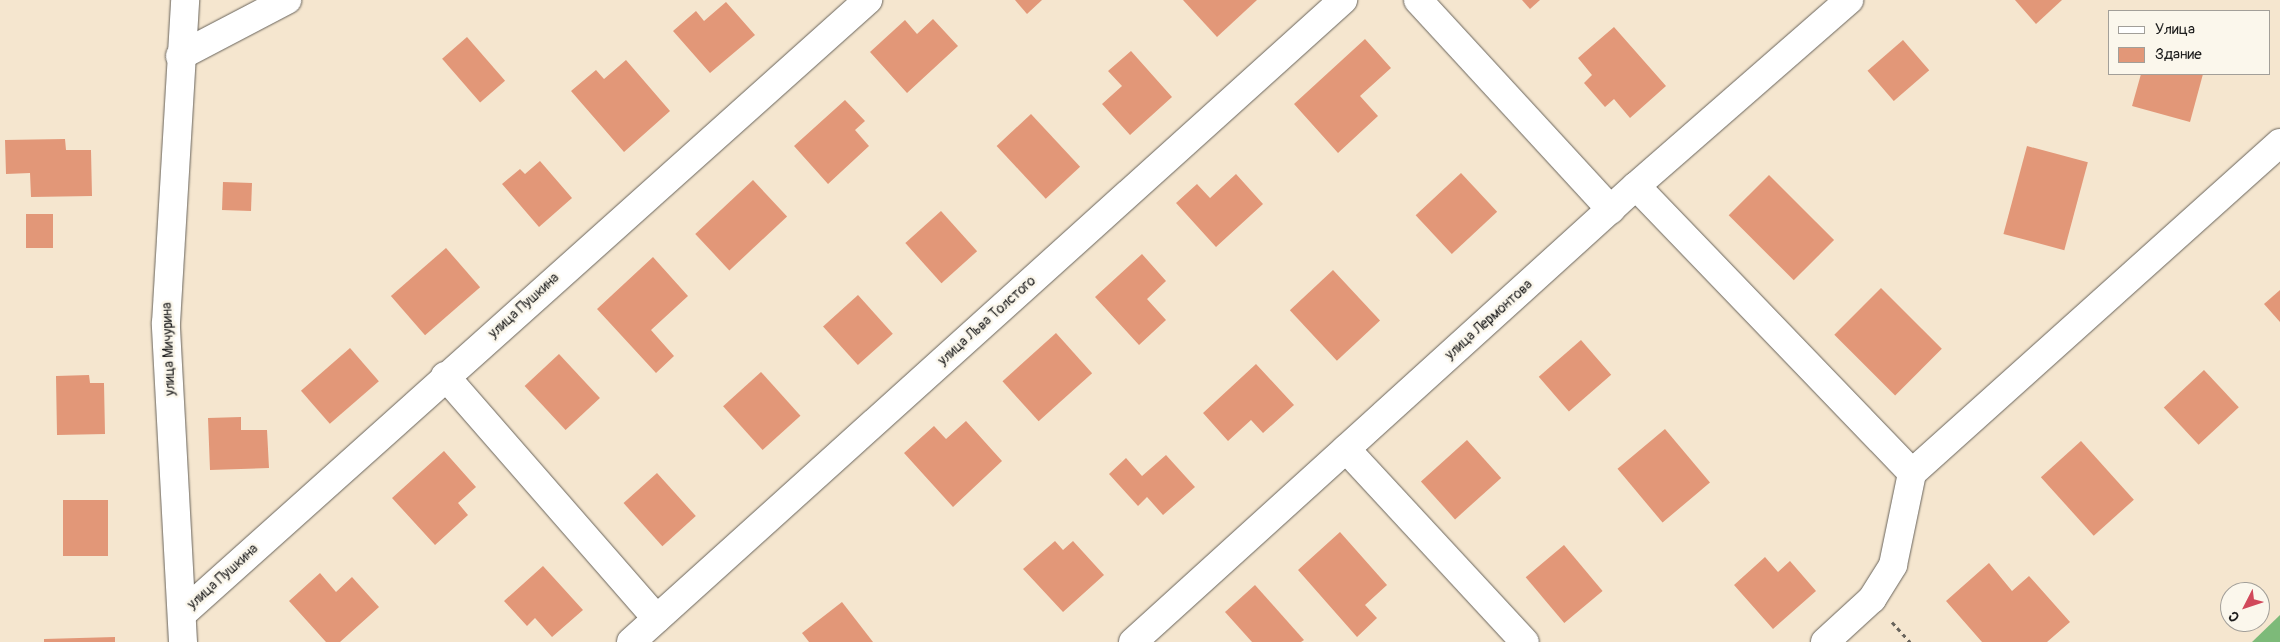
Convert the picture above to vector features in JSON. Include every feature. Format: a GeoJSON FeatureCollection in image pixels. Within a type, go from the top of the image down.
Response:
{"type":"FeatureCollection","features":[{"type":"Feature","properties":{"kind":"street","name":"улица Мичурина"},"geometry":{"type":"LineString","coordinates":[[184,642],[166,323],[180,56],[185,0]]}},
{"type":"Feature","properties":{"kind":"street"},"geometry":{"type":"LineString","coordinates":[[180,56],[287,0]]}},
{"type":"Feature","properties":{"kind":"street","name":"улица Пушкина"},"geometry":{"type":"LineString","coordinates":[[182,614],[445,376],[868,0]]}},
{"type":"Feature","properties":{"kind":"street","name":"улица Льва Толстого"},"geometry":{"type":"LineString","coordinates":[[631,642],[1343,0]]}},
{"type":"Feature","properties":{"kind":"street"},"geometry":{"type":"LineString","coordinates":[[1418,0],[1611,210]]}},
{"type":"Feature","properties":{"kind":"street","name":"улица Лермонтова"},"geometry":{"type":"LineString","coordinates":[[1133,642],[1636,186],[1849,0]]}},
{"type":"Feature","properties":{"kind":"street"},"geometry":{"type":"LineString","coordinates":[[1825,642],[1872,599],[1893,565],[1912,473],[2280,143]]}},
{"type":"Feature","properties":{"kind":"street"},"geometry":{"type":"LineString","coordinates":[[1636,186],[1912,473]]}},
{"type":"Feature","properties":{"kind":"street"},"geometry":{"type":"LineString","coordinates":[[445,376],[657,619]]}},
{"type":"Feature","properties":{"kind":"street"},"geometry":{"type":"LineString","coordinates":[[1346,449],[1525,642]]}},
{"type":"Feature","properties":{"kind":"green space"},"geometry":{"type":"Polygon","coordinates":[[[2280,615],[2280,642],[2252,642],[2262,632],[2270,632],[2270,625],[2280,615]]]}},
{"type":"Feature","properties":{"kind":"building"},"geometry":{"type":"Polygon","coordinates":[[[1015,0],[1042,0],[1027,14],[1015,0]]]}},
{"type":"Feature","properties":{"kind":"building"},"geometry":{"type":"Polygon","coordinates":[[[1183,0],[1257,0],[1217,37],[1183,0]]]}},
{"type":"Feature","properties":{"kind":"building"},"geometry":{"type":"Polygon","coordinates":[[[1522,0],[1540,0],[1530,9],[1522,0]]]}},
{"type":"Feature","properties":{"kind":"building"},"geometry":{"type":"Polygon","coordinates":[[[2015,0],[2062,0],[2036,24],[2015,0]]]}},
{"type":"Feature","properties":{"kind":"building"},"geometry":{"type":"Polygon","coordinates":[[[726,2],[755,35],[710,73],[673,31],[696,11],[704,21],[726,2]]]}},
{"type":"Feature","properties":{"kind":"building"},"geometry":{"type":"Polygon","coordinates":[[[933,19],[958,46],[907,93],[870,52],[905,20],[917,34],[933,19]]]}},
{"type":"Feature","properties":{"kind":"building"},"geometry":{"type":"Polygon","coordinates":[[[1614,27],[1666,86],[1630,118],[1614,99],[1605,107],[1584,83],[1592,75],[1578,58],[1614,27]]]}},
{"type":"Feature","properties":{"kind":"building"},"geometry":{"type":"Polygon","coordinates":[[[467,37],[505,81],[480,102],[442,59],[467,37]]]}},
{"type":"Feature","properties":{"kind":"building"},"geometry":{"type":"Polygon","coordinates":[[[1365,39],[1391,68],[1360,96],[1378,116],[1338,153],[1294,104],[1365,39]]]}},
{"type":"Feature","properties":{"kind":"building"},"geometry":{"type":"Polygon","coordinates":[[[1903,40],[1929,70],[1894,101],[1868,71],[1903,40]]]}},
{"type":"Feature","properties":{"kind":"building"},"geometry":{"type":"Polygon","coordinates":[[[1131,51],[1172,97],[1130,135],[1102,104],[1122,86],[1108,71],[1131,51]]]}},
{"type":"Feature","properties":{"kind":"building"},"geometry":{"type":"Polygon","coordinates":[[[626,60],[670,111],[624,152],[571,91],[596,70],[604,79],[626,60]]]}},
{"type":"Feature","properties":{"kind":"building"},"geometry":{"type":"Polygon","coordinates":[[[2141,75],[2203,75],[2190,122],[2132,106],[2141,75]]]}},
{"type":"Feature","properties":{"kind":"building"},"geometry":{"type":"Polygon","coordinates":[[[845,100],[865,121],[855,130],[869,146],[828,184],[794,146],[845,100]]]}},
{"type":"Feature","properties":{"kind":"building"},"geometry":{"type":"Polygon","coordinates":[[[1031,114],[1080,167],[1046,199],[997,146],[1031,114]]]}},
{"type":"Feature","properties":{"kind":"building"},"geometry":{"type":"Polygon","coordinates":[[[65,139],[66,150],[91,150],[92,196],[31,197],[30,173],[6,174],[5,140],[65,139]]]}},
{"type":"Feature","properties":{"kind":"building"},"geometry":{"type":"Polygon","coordinates":[[[2027,146],[2088,162],[2064,250],[2003,234],[2027,146]]]}},
{"type":"Feature","properties":{"kind":"building"},"geometry":{"type":"Polygon","coordinates":[[[540,161],[572,198],[539,227],[502,184],[520,169],[525,174],[540,161]]]}},
{"type":"Feature","properties":{"kind":"building"},"geometry":{"type":"Polygon","coordinates":[[[1461,173],[1497,212],[1452,254],[1416,215],[1461,173]]]}},
{"type":"Feature","properties":{"kind":"building"},"geometry":{"type":"Polygon","coordinates":[[[1236,174],[1263,204],[1216,247],[1176,203],[1197,184],[1210,198],[1236,174]]]}},
{"type":"Feature","properties":{"kind":"building"},"geometry":{"type":"Polygon","coordinates":[[[1769,175],[1834,240],[1794,280],[1729,215],[1769,175]]]}},
{"type":"Feature","properties":{"kind":"building"},"geometry":{"type":"Polygon","coordinates":[[[753,180],[787,217],[729,270],[695,234],[753,180]]]}},
{"type":"Feature","properties":{"kind":"building"},"geometry":{"type":"Polygon","coordinates":[[[223,182],[252,183],[251,211],[222,210],[223,182]]]}},
{"type":"Feature","properties":{"kind":"building"},"geometry":{"type":"Polygon","coordinates":[[[941,211],[977,251],[941,283],[905,243],[941,211]]]}},
{"type":"Feature","properties":{"kind":"building"},"geometry":{"type":"Polygon","coordinates":[[[26,214],[53,214],[53,248],[26,248],[26,214]]]}},
{"type":"Feature","properties":{"kind":"building"},"geometry":{"type":"Polygon","coordinates":[[[446,248],[480,287],[425,335],[391,296],[446,248]]]}},
{"type":"Feature","properties":{"kind":"building"},"geometry":{"type":"Polygon","coordinates":[[[1142,254],[1166,281],[1147,299],[1166,320],[1139,345],[1095,297],[1142,254]]]}},
{"type":"Feature","properties":{"kind":"building"},"geometry":{"type":"Polygon","coordinates":[[[653,257],[688,296],[651,330],[674,356],[656,373],[597,309],[653,257]]]}},
{"type":"Feature","properties":{"kind":"building"},"geometry":{"type":"Polygon","coordinates":[[[1333,270],[1380,320],[1337,361],[1290,310],[1333,270]]]}},
{"type":"Feature","properties":{"kind":"building"},"geometry":{"type":"Polygon","coordinates":[[[1881,288],[1942,349],[1895,395],[1834,335],[1881,288]]]}},
{"type":"Feature","properties":{"kind":"building"},"geometry":{"type":"Polygon","coordinates":[[[2280,290],[2280,322],[2264,304],[2280,290]]]}},
{"type":"Feature","properties":{"kind":"building"},"geometry":{"type":"Polygon","coordinates":[[[858,295],[893,334],[858,365],[823,326],[858,295]]]}},
{"type":"Feature","properties":{"kind":"building"},"geometry":{"type":"Polygon","coordinates":[[[1056,333],[1092,373],[1039,421],[1002,381],[1056,333]]]}},
{"type":"Feature","properties":{"kind":"building"},"geometry":{"type":"Polygon","coordinates":[[[1581,340],[1611,375],[1569,411],[1539,377],[1581,340]]]}},
{"type":"Feature","properties":{"kind":"building"},"geometry":{"type":"Polygon","coordinates":[[[350,348],[379,381],[330,424],[301,391],[350,348]]]}},
{"type":"Feature","properties":{"kind":"building"},"geometry":{"type":"Polygon","coordinates":[[[559,354],[600,398],[566,430],[525,386],[559,354]]]}},
{"type":"Feature","properties":{"kind":"building"},"geometry":{"type":"Polygon","coordinates":[[[1256,364],[1294,405],[1263,433],[1251,420],[1228,441],[1203,413],[1256,364]]]}},
{"type":"Feature","properties":{"kind":"building"},"geometry":{"type":"Polygon","coordinates":[[[2204,370],[2239,407],[2199,445],[2164,408],[2204,370]]]}},
{"type":"Feature","properties":{"kind":"building"},"geometry":{"type":"Polygon","coordinates":[[[761,372],[800,416],[763,450],[723,406],[761,372]]]}},
{"type":"Feature","properties":{"kind":"building"},"geometry":{"type":"Polygon","coordinates":[[[89,375],[90,383],[104,383],[105,434],[57,435],[56,376],[89,375]]]}},
{"type":"Feature","properties":{"kind":"building"},"geometry":{"type":"Polygon","coordinates":[[[241,417],[241,430],[267,430],[269,468],[210,470],[208,418],[241,417]]]}},
{"type":"Feature","properties":{"kind":"building"},"geometry":{"type":"Polygon","coordinates":[[[966,421],[1002,461],[953,507],[904,453],[934,426],[946,439],[966,421]]]}},
{"type":"Feature","properties":{"kind":"building"},"geometry":{"type":"Polygon","coordinates":[[[1665,429],[1710,483],[1663,522],[1618,469],[1665,429]]]}},
{"type":"Feature","properties":{"kind":"building"},"geometry":{"type":"Polygon","coordinates":[[[1467,440],[1501,478],[1455,519],[1421,481],[1467,440]]]}},
{"type":"Feature","properties":{"kind":"building"},"geometry":{"type":"Polygon","coordinates":[[[2081,441],[2134,500],[2094,536],[2041,477],[2081,441]]]}},
{"type":"Feature","properties":{"kind":"building"},"geometry":{"type":"Polygon","coordinates":[[[444,451],[476,487],[458,503],[468,515],[435,545],[392,498],[444,451]]]}},
{"type":"Feature","properties":{"kind":"building"},"geometry":{"type":"Polygon","coordinates":[[[1166,455],[1195,487],[1163,515],[1147,497],[1138,506],[1109,474],[1126,458],[1142,476],[1166,455]]]}},
{"type":"Feature","properties":{"kind":"building"},"geometry":{"type":"Polygon","coordinates":[[[657,473],[696,516],[662,546],[624,503],[657,473]]]}},
{"type":"Feature","properties":{"kind":"building"},"geometry":{"type":"Polygon","coordinates":[[[63,500],[108,500],[108,556],[63,556],[63,500]]]}},
{"type":"Feature","properties":{"kind":"building"},"geometry":{"type":"Polygon","coordinates":[[[1340,532],[1387,585],[1365,605],[1377,618],[1357,637],[1298,570],[1340,532]]]}},
{"type":"Feature","properties":{"kind":"building"},"geometry":{"type":"Polygon","coordinates":[[[1055,541],[1063,550],[1073,541],[1104,575],[1063,612],[1023,569],[1055,541]]]}},
{"type":"Feature","properties":{"kind":"building"},"geometry":{"type":"Polygon","coordinates":[[[1564,545],[1603,591],[1564,623],[1526,577],[1564,545]]]}},
{"type":"Feature","properties":{"kind":"building"},"geometry":{"type":"Polygon","coordinates":[[[1765,557],[1778,572],[1790,561],[1816,591],[1773,629],[1734,585],[1765,557]]]}},
{"type":"Feature","properties":{"kind":"building"},"geometry":{"type":"Polygon","coordinates":[[[1989,563],[2012,591],[2029,576],[2070,622],[2047,642],[1982,642],[1946,601],[1989,563]]]}},
{"type":"Feature","properties":{"kind":"building"},"geometry":{"type":"Polygon","coordinates":[[[543,566],[583,610],[552,637],[535,618],[527,626],[504,601],[543,566]]]}},
{"type":"Feature","properties":{"kind":"building"},"geometry":{"type":"Polygon","coordinates":[[[320,573],[336,592],[352,577],[379,607],[340,642],[326,642],[289,601],[320,573]]]}},
{"type":"Feature","properties":{"kind":"building"},"geometry":{"type":"Polygon","coordinates":[[[1255,585],[1304,640],[1301,642],[1252,642],[1225,612],[1255,585]]]}},
{"type":"Feature","properties":{"kind":"building"},"geometry":{"type":"Polygon","coordinates":[[[842,602],[873,642],[809,642],[802,633],[842,602]]]}},
{"type":"Feature","properties":{"kind":"building"},"geometry":{"type":"Polygon","coordinates":[[[115,637],[115,642],[44,642],[44,639],[115,637]]]}}]}
